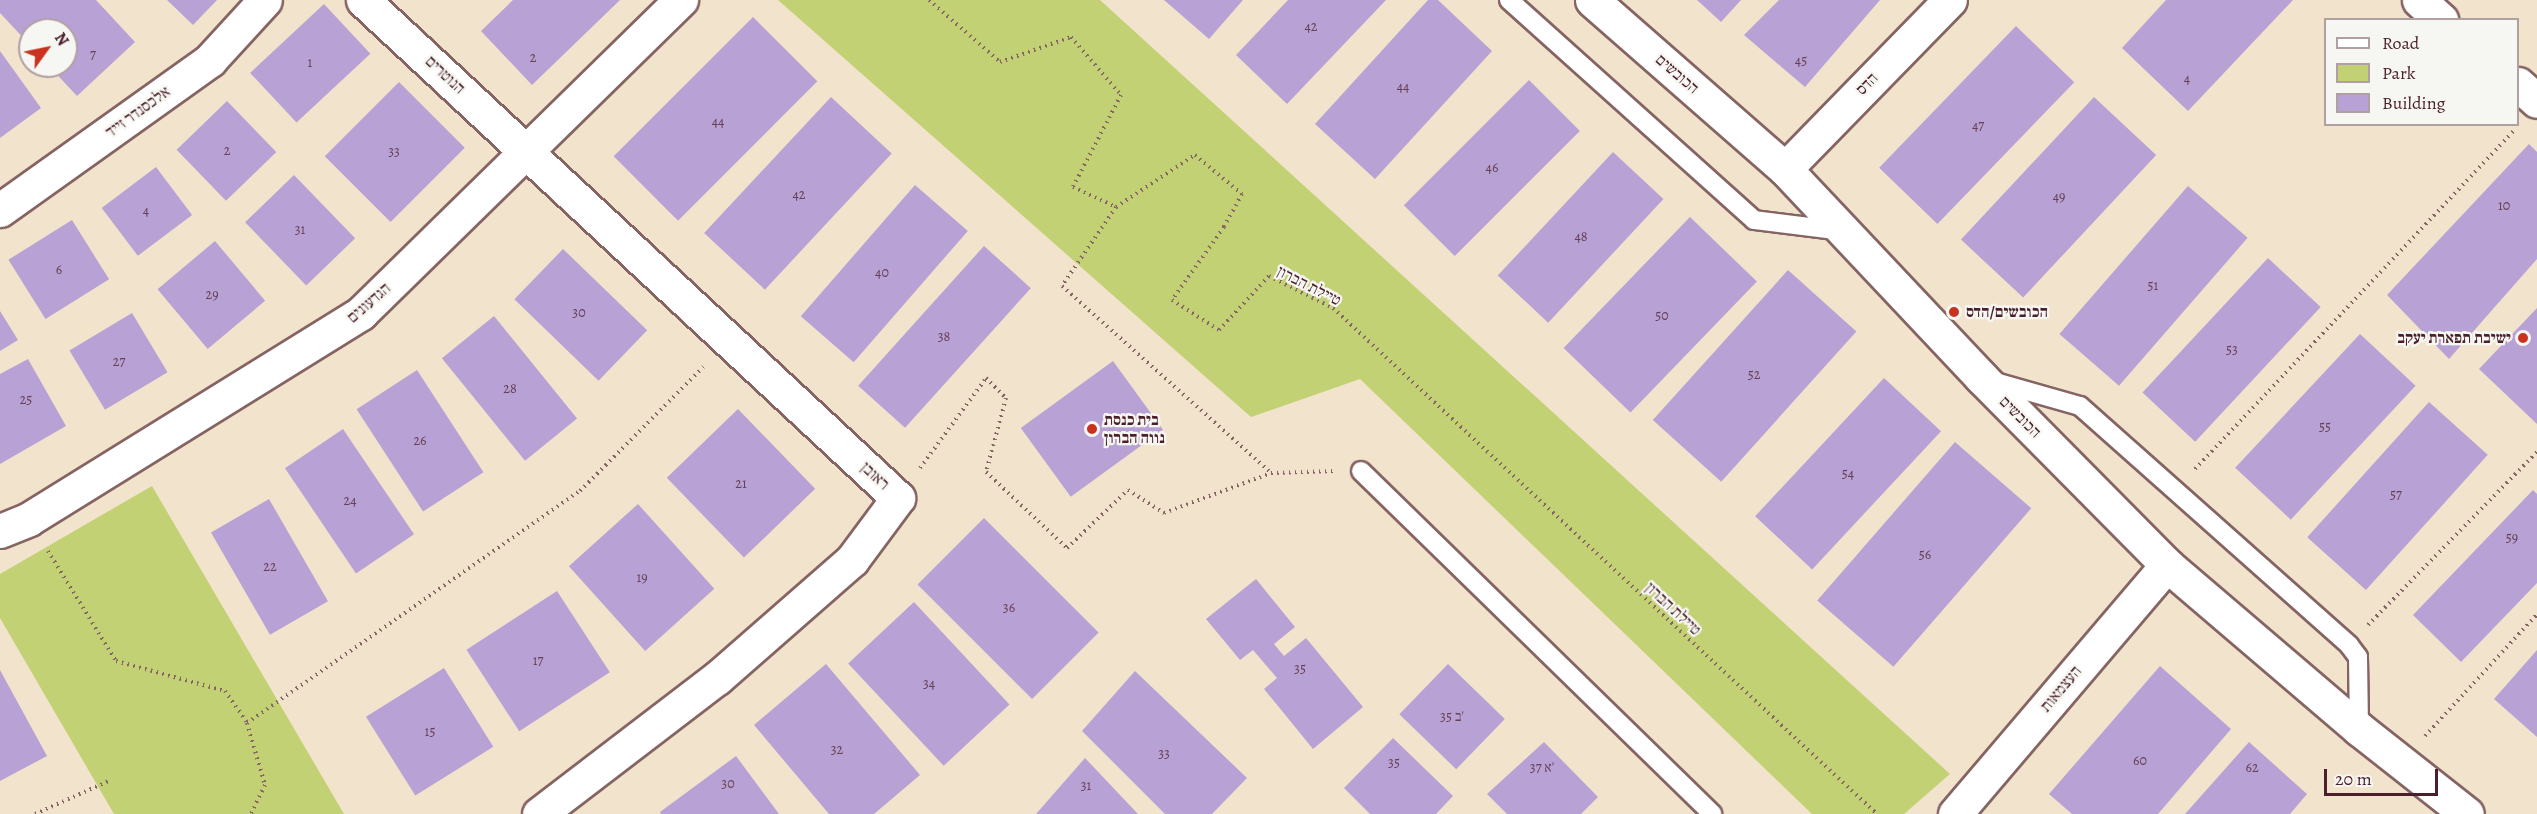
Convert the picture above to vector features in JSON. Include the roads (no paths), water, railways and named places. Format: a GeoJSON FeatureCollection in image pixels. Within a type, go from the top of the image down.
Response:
{"type":"FeatureCollection","features":[{"type":"Feature","properties":{"kind":"street","name":"אלכסנדר זייד"},"geometry":{"type":"LineString","coordinates":[[0,210],[210,60],[265,0]]}},
{"type":"Feature","properties":{"kind":"street","name":"הנוטרים"},"geometry":{"type":"LineString","coordinates":[[363,0],[526,150]]}},
{"type":"Feature","properties":{"kind":"street","name":"הגדעונים"},"geometry":{"type":"LineString","coordinates":[[14,525],[361,314],[681,0]]}},
{"type":"Feature","properties":{"kind":"street","name":"הכובשים"},"geometry":{"type":"LineString","coordinates":[[1592,0],[1785,169],[1847,231],[1981,377],[2167,565],[2359,729],[2467,814]]}},
{"type":"Feature","properties":{"kind":"street","name":"הדס"},"geometry":{"type":"LineString","coordinates":[[1785,169],[1950,0]]}},
{"type":"Feature","properties":{"kind":"street"},"geometry":{"type":"LineString","coordinates":[[2419,0],[2439,18]]}},
{"type":"Feature","properties":{"kind":"street"},"geometry":{"type":"LineString","coordinates":[[2519,89],[2529,113]]}},
{"type":"Feature","properties":{"kind":"street","name":"ראובן"},"geometry":{"type":"LineString","coordinates":[[526,150],[898,498],[852,560],[717,678],[539,814]]}},
{"type":"Feature","properties":{"kind":"street","name":"העצמאות"},"geometry":{"type":"LineString","coordinates":[[1955,814],[2167,565]]}},
{"type":"Feature","properties":{"kind":"lane"},"geometry":{"type":"LineString","coordinates":[[1509,0],[1754,220],[1847,231]]}},
{"type":"Feature","properties":{"kind":"lane"},"geometry":{"type":"LineString","coordinates":[[1981,377],[2080,406],[2349,645],[2358,657],[2359,729]]}},
{"type":"Feature","properties":{"kind":"lane"},"geometry":{"type":"LineString","coordinates":[[1361,471],[1712,814]]}},
{"type":"Feature","properties":{"kind":"place","name":"הכובשים/הדס"},"geometry":{"type":"Point","coordinates":[1954,312]}},
{"type":"Feature","properties":{"kind":"place","name":"ישיבת תפארת יעקב"},"geometry":{"type":"Point","coordinates":[2523,338]}},
{"type":"Feature","properties":{"kind":"place","name":"בית כנסת נווה הברון"},"geometry":{"type":"Point","coordinates":[1092,429]}}]}
